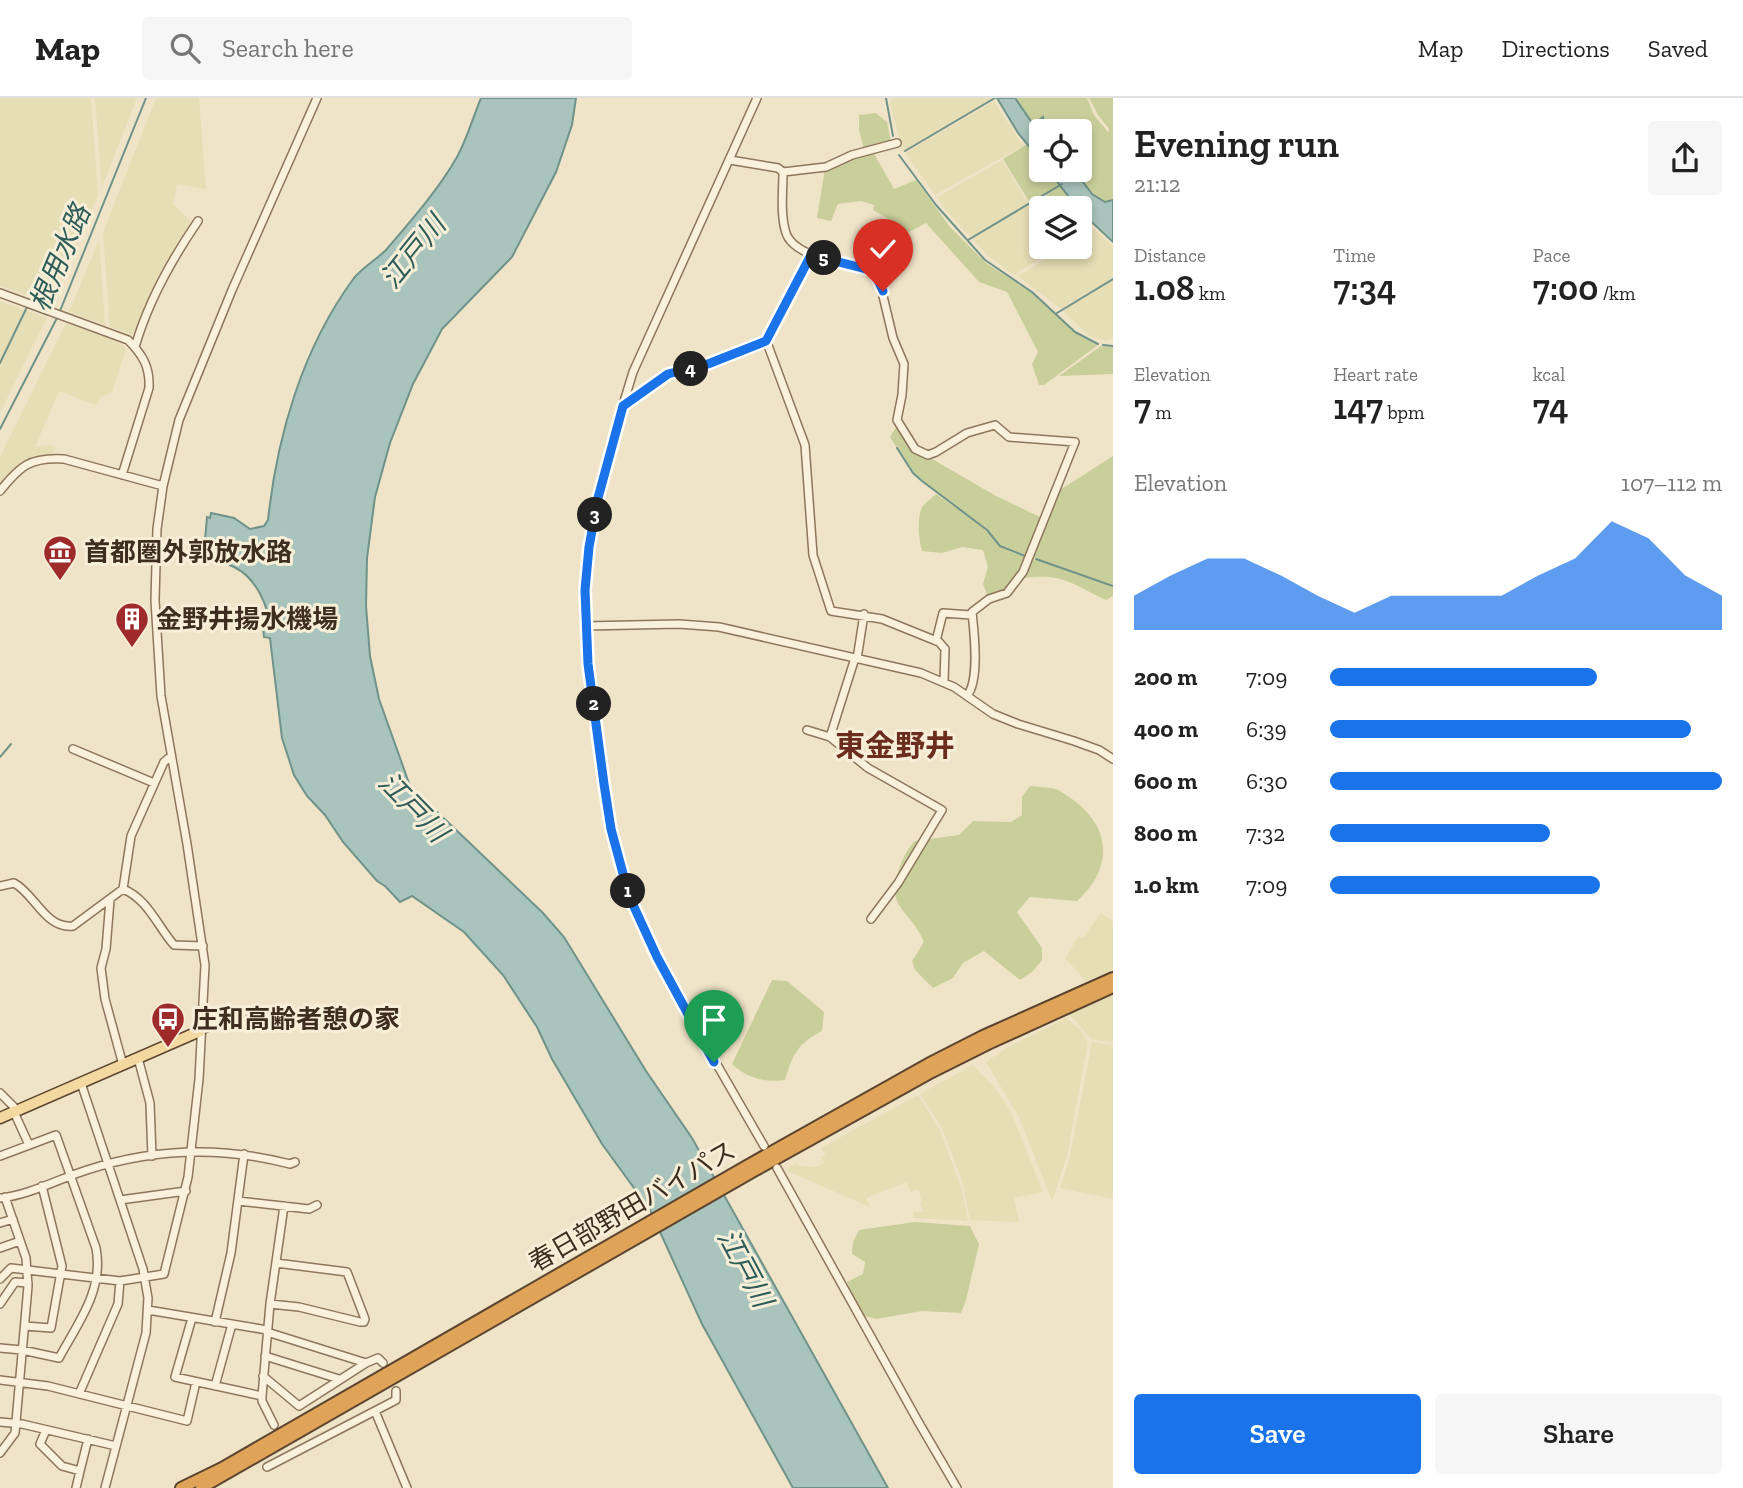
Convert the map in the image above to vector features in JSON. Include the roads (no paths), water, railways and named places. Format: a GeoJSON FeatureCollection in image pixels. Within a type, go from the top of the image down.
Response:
{"type":"FeatureCollection","features":[{"type":"Feature","properties":{"kind":"highway","name":"春日部野田バイパス"},"geometry":{"type":"LineString","coordinates":[[201,1488],[928,1064],[1113,978]]}},
{"type":"Feature","properties":{"kind":"highway","name":"春日部野田バイパス"},"geometry":{"type":"LineString","coordinates":[[752,1167],[988,1044],[1113,987]]}},
{"type":"Feature","properties":{"kind":"highway","name":"春日部野田バイパス"},"geometry":{"type":"LineString","coordinates":[[181,1486],[222,1468],[424,1357]]}},
{"type":"Feature","properties":{"kind":"main road"},"geometry":{"type":"LineString","coordinates":[[0,1118],[200,1031]]}},
{"type":"Feature","properties":{"kind":"street"},"geometry":{"type":"LineString","coordinates":[[0,1279],[10,1268],[120,1281],[164,1274],[186,1191],[199,1079],[205,965],[161,696],[155,600],[157,529],[163,486],[179,420],[317,98]]}},
{"type":"Feature","properties":{"kind":"street"},"geometry":{"type":"LineString","coordinates":[[757,98],[639,358],[623,406],[603,478],[589,547],[585,626],[611,829],[630,898],[657,957],[764,1146]]}},
{"type":"Feature","properties":{"kind":"street"},"geometry":{"type":"LineString","coordinates":[[730,160],[778,168],[783,172],[826,167],[852,155],[897,142]]}},
{"type":"Feature","properties":{"kind":"street"},"geometry":{"type":"LineString","coordinates":[[783,172],[783,221],[792,244],[811,255],[874,271],[878,275],[893,338],[904,364],[897,419],[915,449],[928,455],[967,433],[995,425],[1009,437],[1075,442],[1023,572],[1007,593],[989,599],[971,614]]}},
{"type":"Feature","properties":{"kind":"street"},"geometry":{"type":"LineString","coordinates":[[135,347],[163,279],[198,221]]}},
{"type":"Feature","properties":{"kind":"street"},"geometry":{"type":"LineString","coordinates":[[623,406],[668,374],[708,364],[766,341],[811,255]]}},
{"type":"Feature","properties":{"kind":"street"},"geometry":{"type":"LineString","coordinates":[[0,293],[128,340],[146,362],[150,375],[149,388],[122,475]]}},
{"type":"Feature","properties":{"kind":"street"},"geometry":{"type":"LineString","coordinates":[[766,341],[805,445],[813,555],[831,611],[863,614],[936,640],[945,649],[944,682]]}},
{"type":"Feature","properties":{"kind":"street"},"geometry":{"type":"LineString","coordinates":[[0,491],[18,470],[38,460],[64,459],[163,486]]}},
{"type":"Feature","properties":{"kind":"street"},"geometry":{"type":"LineString","coordinates":[[936,640],[943,613],[971,614]]}},
{"type":"Feature","properties":{"kind":"street"},"geometry":{"type":"LineString","coordinates":[[830,737],[856,658],[863,614]]}},
{"type":"Feature","properties":{"kind":"street"},"geometry":{"type":"LineString","coordinates":[[967,696],[972,690],[974,661],[974,622],[971,614]]}},
{"type":"Feature","properties":{"kind":"street"},"geometry":{"type":"LineString","coordinates":[[585,626],[707,626],[921,673],[944,682],[993,714],[1099,750],[1113,759]]}},
{"type":"Feature","properties":{"kind":"street"},"geometry":{"type":"LineString","coordinates":[[807,730],[830,737],[868,768],[942,810],[898,883],[871,919]]}},
{"type":"Feature","properties":{"kind":"street"},"geometry":{"type":"LineString","coordinates":[[73,748],[154,783]]}},
{"type":"Feature","properties":{"kind":"street"},"geometry":{"type":"LineString","coordinates":[[0,886],[14,883],[24,889],[51,920],[68,927],[110,900],[123,889],[131,836],[164,762],[171,756]]}},
{"type":"Feature","properties":{"kind":"street"},"geometry":{"type":"LineString","coordinates":[[123,889],[129,891],[153,913],[174,945],[203,946]]}},
{"type":"Feature","properties":{"kind":"street"},"geometry":{"type":"LineString","coordinates":[[110,900],[106,949],[101,968],[105,999],[123,1065]]}},
{"type":"Feature","properties":{"kind":"street"},"geometry":{"type":"LineString","coordinates":[[200,1031],[244,1012]]}},
{"type":"Feature","properties":{"kind":"street"},"geometry":{"type":"LineString","coordinates":[[138,1058],[150,1103],[152,1156]]}},
{"type":"Feature","properties":{"kind":"street"},"geometry":{"type":"LineString","coordinates":[[81,1083],[145,1278],[148,1310],[146,1333],[105,1488]]}},
{"type":"Feature","properties":{"kind":"street"},"geometry":{"type":"LineString","coordinates":[[0,1093],[15,1111],[29,1145]]}},
{"type":"Feature","properties":{"kind":"street"},"geometry":{"type":"LineString","coordinates":[[0,1156],[56,1135],[96,1248],[97,1279],[93,1297],[59,1358],[0,1348]]}},
{"type":"Feature","properties":{"kind":"street"},"geometry":{"type":"LineString","coordinates":[[0,1453],[13,1437],[16,1423],[28,1283],[28,1270],[20,1241],[3,1198],[108,1163],[191,1150],[244,1154],[290,1164],[295,1162]]}},
{"type":"Feature","properties":{"kind":"street"},"geometry":{"type":"LineString","coordinates":[[215,1322],[231,1253],[244,1154]]}},
{"type":"Feature","properties":{"kind":"street"},"geometry":{"type":"LineString","coordinates":[[776,1168],[957,1488]]}},
{"type":"Feature","properties":{"kind":"street"},"geometry":{"type":"LineString","coordinates":[[25,1326],[51,1328],[62,1274],[62,1258],[42,1185]]}},
{"type":"Feature","properties":{"kind":"street"},"geometry":{"type":"LineString","coordinates":[[120,1200],[186,1191]]}},
{"type":"Feature","properties":{"kind":"street"},"geometry":{"type":"LineString","coordinates":[[238,1201],[309,1209],[317,1205]]}},
{"type":"Feature","properties":{"kind":"street"},"geometry":{"type":"LineString","coordinates":[[274,1425],[262,1396],[270,1304],[284,1206]]}},
{"type":"Feature","properties":{"kind":"street"},"geometry":{"type":"LineString","coordinates":[[0,1223],[13,1219]]}},
{"type":"Feature","properties":{"kind":"street"},"geometry":{"type":"LineString","coordinates":[[0,1248],[20,1241]]}},
{"type":"Feature","properties":{"kind":"street"},"geometry":{"type":"LineString","coordinates":[[270,1304],[299,1307],[359,1322],[364,1322],[365,1319],[347,1272],[276,1263]]}},
{"type":"Feature","properties":{"kind":"street"},"geometry":{"type":"LineString","coordinates":[[79,1394],[116,1312],[120,1281]]}},
{"type":"Feature","properties":{"kind":"street"},"geometry":{"type":"LineString","coordinates":[[0,1304],[15,1282],[28,1283]]}},
{"type":"Feature","properties":{"kind":"street"},"geometry":{"type":"LineString","coordinates":[[148,1310],[267,1331],[366,1363]]}},
{"type":"Feature","properties":{"kind":"street"},"geometry":{"type":"LineString","coordinates":[[192,1318],[175,1377],[262,1396]]}},
{"type":"Feature","properties":{"kind":"street"},"geometry":{"type":"LineString","coordinates":[[215,1386],[232,1324]]}},
{"type":"Feature","properties":{"kind":"street"},"geometry":{"type":"LineString","coordinates":[[265,1356],[339,1379]]}},
{"type":"Feature","properties":{"kind":"street"},"geometry":{"type":"LineString","coordinates":[[263,1376],[299,1406],[366,1363],[378,1358],[383,1363]]}},
{"type":"Feature","properties":{"kind":"street"},"geometry":{"type":"LineString","coordinates":[[0,1380],[19,1381],[79,1394],[187,1421],[196,1382]]}},
{"type":"Feature","properties":{"kind":"street"},"geometry":{"type":"LineString","coordinates":[[267,1467],[396,1400],[396,1391]]}},
{"type":"Feature","properties":{"kind":"street"},"geometry":{"type":"LineString","coordinates":[[375,1411],[407,1488]]}},
{"type":"Feature","properties":{"kind":"street"},"geometry":{"type":"LineString","coordinates":[[0,1422],[16,1423],[116,1446]]}},
{"type":"Feature","properties":{"kind":"street"},"geometry":{"type":"LineString","coordinates":[[46,1430],[40,1444],[62,1466],[80,1471]]}},
{"type":"Feature","properties":{"kind":"street"},"geometry":{"type":"LineString","coordinates":[[76,1488],[88,1439]]}},
{"type":"Feature","properties":{"kind":"water","name":"江戸川"},"geometry":{"type":"Polygon","coordinates":[[[481,98],[576,98],[572,125],[556,172],[512,257],[442,329],[413,384],[390,443],[375,497],[367,558],[366,606],[370,656],[379,699],[410,786],[543,913],[564,937],[646,1071],[692,1138],[888,1488],[793,1488],[702,1324],[650,1210],[602,1144],[552,1059],[537,1027],[503,975],[464,932],[412,896],[400,902],[377,881],[307,796],[294,775],[282,738],[270,638],[264,637],[263,628],[269,627],[263,601],[242,572],[208,556],[208,552],[204,551],[207,517],[210,518],[211,513],[234,518],[250,529],[264,526],[268,520],[286,424],[295,393],[320,333],[354,278],[386,250],[442,181],[461,150],[481,98]]]}},
{"type":"Feature","properties":{"kind":"water"},"geometry":{"type":"Polygon","coordinates":[[[997,98],[1015,98],[1030,119],[1029,146],[997,98]]]}},
{"type":"Feature","properties":{"kind":"water"},"geometry":{"type":"Polygon","coordinates":[[[1057,182],[1083,182],[1092,194],[1105,202],[1113,200],[1113,242],[1092,222],[1092,196],[1068,196],[1057,182]]]}},
{"type":"Feature","properties":{"kind":"waterway","name":"根用水路"},"geometry":{"type":"LineString","coordinates":[[60,311],[146,98]]}},
{"type":"Feature","properties":{"kind":"waterway"},"geometry":{"type":"LineString","coordinates":[[886,98],[893,136]]}},
{"type":"Feature","properties":{"kind":"waterway"},"geometry":{"type":"LineString","coordinates":[[905,151],[995,98]]}},
{"type":"Feature","properties":{"kind":"waterway"},"geometry":{"type":"LineString","coordinates":[[899,155],[936,205],[985,260],[1032,292],[1075,332],[1098,344]]}},
{"type":"Feature","properties":{"kind":"waterway"},"geometry":{"type":"LineString","coordinates":[[968,240],[1062,184]]}},
{"type":"Feature","properties":{"kind":"waterway"},"geometry":{"type":"LineString","coordinates":[[1057,313],[1113,279]]}},
{"type":"Feature","properties":{"kind":"waterway"},"geometry":{"type":"LineString","coordinates":[[0,363],[27,307],[48,315]]}},
{"type":"Feature","properties":{"kind":"waterway","name":"根用水路"},"geometry":{"type":"LineString","coordinates":[[0,429],[58,316]]}},
{"type":"Feature","properties":{"kind":"waterway"},"geometry":{"type":"LineString","coordinates":[[1103,345],[1113,346]]}},
{"type":"Feature","properties":{"kind":"waterway"},"geometry":{"type":"LineString","coordinates":[[897,448],[913,473],[922,481],[987,530],[1000,546],[1025,556]]}},
{"type":"Feature","properties":{"kind":"waterway"},"geometry":{"type":"LineString","coordinates":[[1036,559],[1113,586]]}},
{"type":"Feature","properties":{"kind":"waterway"},"geometry":{"type":"LineString","coordinates":[[0,757],[11,744]]}},
{"type":"Feature","properties":{"kind":"place","name":"首都圏外郭放水路"},"geometry":{"type":"Point","coordinates":[60,582]}},
{"type":"Feature","properties":{"kind":"place","name":"金野井揚水機場"},"geometry":{"type":"Point","coordinates":[132,649]}},
{"type":"Feature","properties":{"kind":"place","name":"庄和高齢者憩の家"},"geometry":{"type":"Point","coordinates":[168,1049]}},
{"type":"Feature","properties":{"kind":"district","name":"東金野井"},"geometry":{"type":"Point","coordinates":[895,746]}}]}
